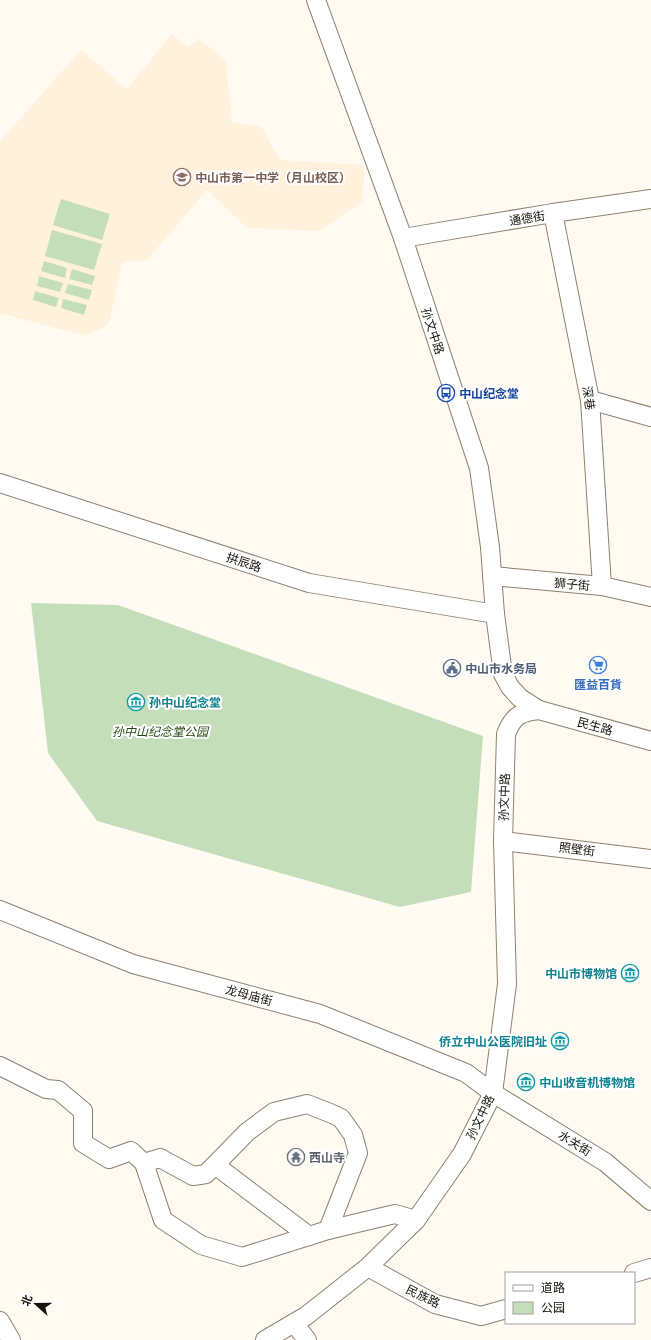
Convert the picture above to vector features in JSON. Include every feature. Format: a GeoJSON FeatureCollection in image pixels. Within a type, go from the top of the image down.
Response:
{"type":"FeatureCollection","features":[{"type":"Feature","properties":{"kind":"street","name":"孙文中路"},"geometry":{"type":"LineString","coordinates":[[316,0],[403,238],[478,468],[490,547],[495,614],[503,674]]}},
{"type":"Feature","properties":{"kind":"street","name":"通德街"},"geometry":{"type":"LineString","coordinates":[[403,238],[553,213],[651,199]]}},
{"type":"Feature","properties":{"kind":"street","name":"深巷"},"geometry":{"type":"LineString","coordinates":[[553,213],[590,400],[602,586]]}},
{"type":"Feature","properties":{"kind":"street"},"geometry":{"type":"LineString","coordinates":[[590,400],[651,417]]}},
{"type":"Feature","properties":{"kind":"street","name":"拱辰路"},"geometry":{"type":"LineString","coordinates":[[0,483],[309,583],[495,614]]}},
{"type":"Feature","properties":{"kind":"street","name":"狮子街"},"geometry":{"type":"LineString","coordinates":[[492,576],[602,586],[651,597]]}},
{"type":"Feature","properties":{"kind":"street","name":"民生路"},"geometry":{"type":"LineString","coordinates":[[503,674],[510,687],[520,698],[539,710],[651,741]]}},
{"type":"Feature","properties":{"kind":"street","name":"孙文中路"},"geometry":{"type":"LineString","coordinates":[[265,1340],[306,1316],[368,1267],[416,1220],[462,1154],[493,1092],[507,984],[503,841],[506,734],[514,719],[529,711],[539,710]]}},
{"type":"Feature","properties":{"kind":"street","name":"照壁街"},"geometry":{"type":"LineString","coordinates":[[503,841],[651,859]]}},
{"type":"Feature","properties":{"kind":"street","name":"龙母庙街"},"geometry":{"type":"LineString","coordinates":[[0,910],[133,964],[320,1014],[466,1073],[493,1092]]}},
{"type":"Feature","properties":{"kind":"street"},"geometry":{"type":"LineString","coordinates":[[0,1066],[46,1089],[58,1090],[83,1111],[83,1143],[109,1160],[131,1151],[144,1163],[163,1220],[201,1245],[242,1257],[328,1230],[395,1214],[416,1220]]}},
{"type":"Feature","properties":{"kind":"street","name":"水关街"},"geometry":{"type":"LineString","coordinates":[[493,1092],[605,1162],[651,1201]]}},
{"type":"Feature","properties":{"kind":"street"},"geometry":{"type":"LineString","coordinates":[[144,1163],[160,1158],[193,1176],[206,1174],[247,1132],[274,1112],[307,1104],[342,1118],[353,1135],[358,1153],[328,1230]]}},
{"type":"Feature","properties":{"kind":"street"},"geometry":{"type":"LineString","coordinates":[[216,1165],[309,1236]]}},
{"type":"Feature","properties":{"kind":"street","name":"民族路"},"geometry":{"type":"LineString","coordinates":[[368,1267],[434,1304],[481,1316],[505,1309]]}},
{"type":"Feature","properties":{"kind":"street"},"geometry":{"type":"LineString","coordinates":[[0,1321],[11,1340]]}},
{"type":"Feature","properties":{"kind":"street"},"geometry":{"type":"LineString","coordinates":[[294,1323],[307,1340]]}},
{"type":"Feature","properties":{"kind":"shaded area","name":"中山市第一中学（月山校区）"},"geometry":{"type":"Polygon","coordinates":[[[172,34],[187,47],[199,39],[226,61],[232,123],[261,126],[280,160],[364,165],[363,201],[319,231],[247,228],[207,190],[147,260],[122,262],[109,324],[86,336],[0,313],[0,141],[81,50],[127,89],[172,34]]]}},
{"type":"Feature","properties":{"kind":"green space"},"geometry":{"type":"Polygon","coordinates":[[[61,199],[110,214],[102,240],[53,225],[61,199]]]}},
{"type":"Feature","properties":{"kind":"green space"},"geometry":{"type":"Polygon","coordinates":[[[52,230],[102,244],[94,270],[45,256],[52,230]]]}},
{"type":"Feature","properties":{"kind":"green space"},"geometry":{"type":"Polygon","coordinates":[[[44,261],[67,268],[65,278],[41,271],[44,261]]]}},
{"type":"Feature","properties":{"kind":"green space"},"geometry":{"type":"Polygon","coordinates":[[[72,269],[95,276],[92,285],[69,279],[72,269]]]}},
{"type":"Feature","properties":{"kind":"green space"},"geometry":{"type":"Polygon","coordinates":[[[39,276],[63,283],[60,292],[37,286],[39,276]]]}},
{"type":"Feature","properties":{"kind":"green space"},"geometry":{"type":"Polygon","coordinates":[[[68,284],[92,290],[89,300],[65,293],[68,284]]]}},
{"type":"Feature","properties":{"kind":"green space"},"geometry":{"type":"Polygon","coordinates":[[[35,291],[59,298],[56,307],[33,300],[35,291]]]}},
{"type":"Feature","properties":{"kind":"green space"},"geometry":{"type":"Polygon","coordinates":[[[63,299],[87,305],[84,315],[61,308],[63,299]]]}},
{"type":"Feature","properties":{"kind":"green space","name":"孙中山纪念堂公园"},"geometry":{"type":"Polygon","coordinates":[[[31,603],[118,605],[483,736],[471,892],[400,907],[97,821],[48,753],[31,603]]]}},
{"type":"Feature","properties":{"kind":"place","name":"中山市第一中学（月山校区）"},"geometry":{"type":"Point","coordinates":[182,177]}},
{"type":"Feature","properties":{"kind":"place","name":"中山纪念堂"},"geometry":{"type":"Point","coordinates":[446,393]}},
{"type":"Feature","properties":{"kind":"place","name":"匯益百貨"},"geometry":{"type":"Point","coordinates":[598,665]}},
{"type":"Feature","properties":{"kind":"place","name":"中山市水务局"},"geometry":{"type":"Point","coordinates":[452,668]}},
{"type":"Feature","properties":{"kind":"place","name":"孙中山纪念堂"},"geometry":{"type":"Point","coordinates":[136,702]}},
{"type":"Feature","properties":{"kind":"place","name":"中山市博物馆"},"geometry":{"type":"Point","coordinates":[630,973]}},
{"type":"Feature","properties":{"kind":"place","name":"侨立中山公医院旧址"},"geometry":{"type":"Point","coordinates":[560,1041]}},
{"type":"Feature","properties":{"kind":"place","name":"中山收音机博物馆"},"geometry":{"type":"Point","coordinates":[526,1082]}},
{"type":"Feature","properties":{"kind":"place","name":"西山寺"},"geometry":{"type":"Point","coordinates":[296,1157]}}]}
